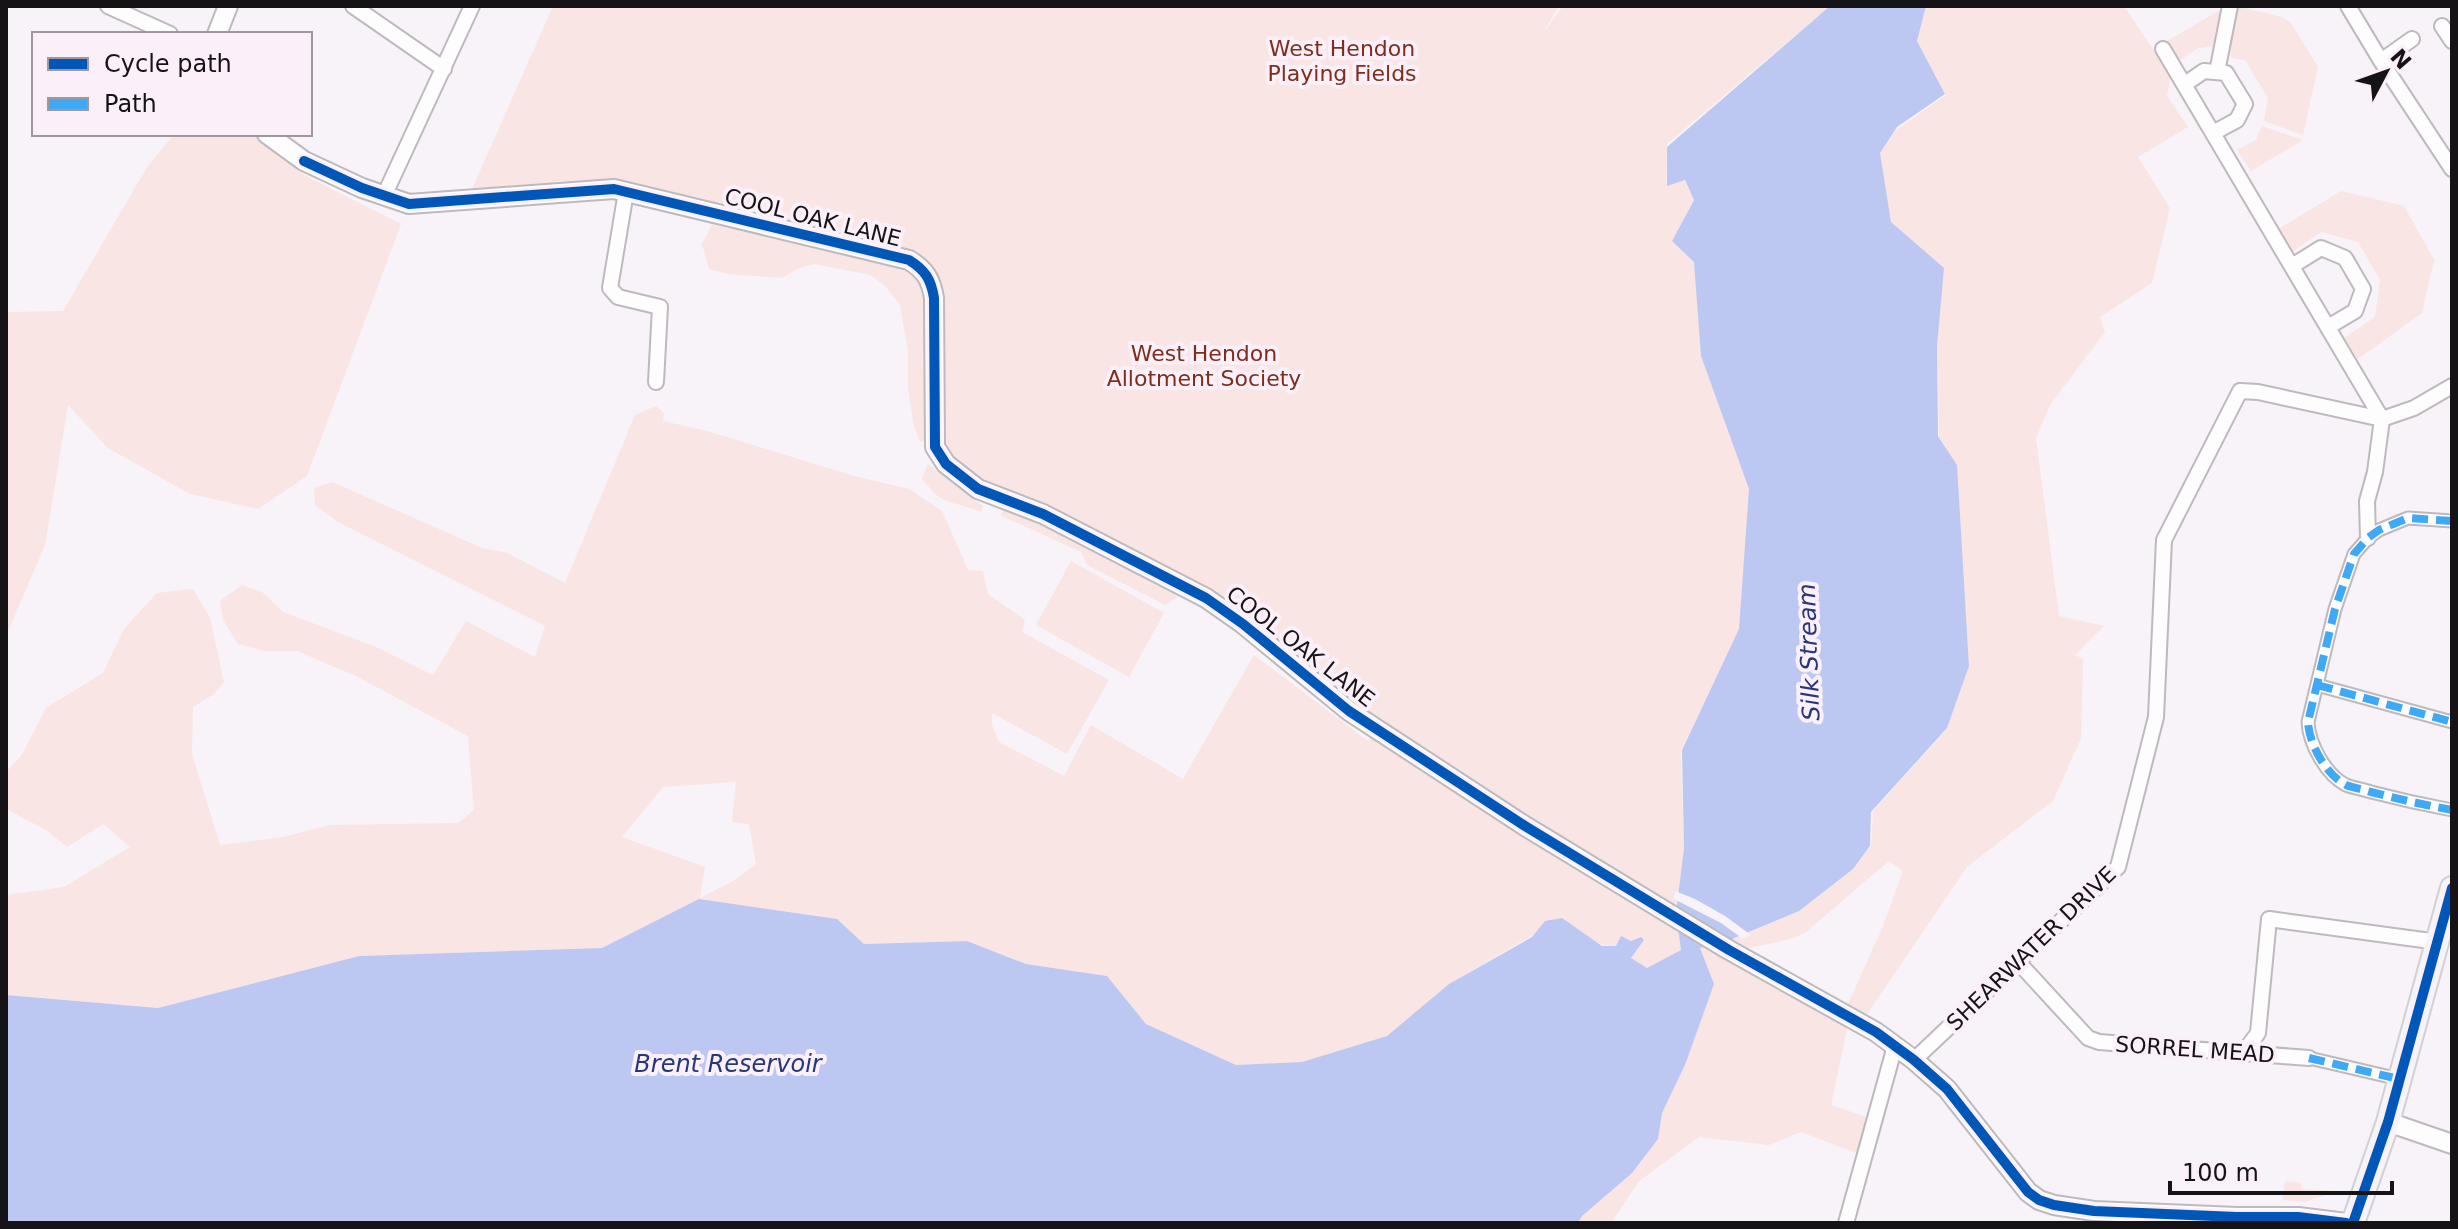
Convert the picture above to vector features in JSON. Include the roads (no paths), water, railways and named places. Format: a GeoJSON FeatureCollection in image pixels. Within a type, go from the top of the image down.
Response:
{"type":"FeatureCollection","features":[{"type":"Feature","properties":{"kind":"main road"},"geometry":{"type":"LineString","coordinates":[[2353,1223],[2388,1122],[2452,888]]}},
{"type":"Feature","properties":{"kind":"street"},"geometry":{"type":"LineString","coordinates":[[108,6],[166,32]]}},
{"type":"Feature","properties":{"kind":"street"},"geometry":{"type":"LineString","coordinates":[[218,32],[228,6]]}},
{"type":"Feature","properties":{"kind":"street"},"geometry":{"type":"LineString","coordinates":[[353,6],[444,69]]}},
{"type":"Feature","properties":{"kind":"street"},"geometry":{"type":"LineString","coordinates":[[384,196],[472,6]]}},
{"type":"Feature","properties":{"kind":"street"},"geometry":{"type":"LineString","coordinates":[[2217,72],[2230,6]]}},
{"type":"Feature","properties":{"kind":"street"},"geometry":{"type":"LineString","coordinates":[[2348,6],[2452,169]]}},
{"type":"Feature","properties":{"kind":"street"},"geometry":{"type":"LineString","coordinates":[[2442,26],[2452,41]]}},
{"type":"Feature","properties":{"kind":"street"},"geometry":{"type":"LineString","coordinates":[[2381,61],[2412,39]]}},
{"type":"Feature","properties":{"kind":"street"},"geometry":{"type":"LineString","coordinates":[[2163,49],[2382,419],[2375,472],[2367,501],[2368,538]]}},
{"type":"Feature","properties":{"kind":"street"},"geometry":{"type":"LineString","coordinates":[[2185,84],[2204,71],[2226,73],[2245,104],[2237,120],[2213,133]]}},
{"type":"Feature","properties":{"kind":"street","name":"COOL OAK LANE"},"geometry":{"type":"LineString","coordinates":[[270,136],[304,161],[409,204],[600,189],[626,192],[909,260],[920,267],[932,284],[934,298],[935,447],[946,464],[978,489],[1043,514],[1206,598],[1243,624],[1349,711],[1525,826],[1895,1046],[1947,1089],[2028,1192],[2039,1200],[2093,1217],[2298,1217],[2346,1223]]}},
{"type":"Feature","properties":{"kind":"street"},"geometry":{"type":"LineString","coordinates":[[626,192],[610,288],[618,297],[660,307],[656,382]]}},
{"type":"Feature","properties":{"kind":"street"},"geometry":{"type":"LineString","coordinates":[[2292,266],[2321,248],[2345,258],[2363,289],[2355,311],[2328,327]]}},
{"type":"Feature","properties":{"kind":"street"},"geometry":{"type":"LineString","coordinates":[[2382,419],[2414,408],[2452,386]]}},
{"type":"Feature","properties":{"kind":"street","name":"SHEARWATER DRIVE"},"geometry":{"type":"LineString","coordinates":[[1914,1060],[2118,867],[2156,717],[2164,540],[2240,391],[2258,392],[2382,419]]}},
{"type":"Feature","properties":{"kind":"street"},"geometry":{"type":"LineString","coordinates":[[2452,521],[2408,518],[2379,530],[2354,554],[2326,642],[2308,722],[2308,734],[2314,749],[2325,766],[2345,785],[2452,810]]}},
{"type":"Feature","properties":{"kind":"street"},"geometry":{"type":"LineString","coordinates":[[2317,685],[2452,722]]}},
{"type":"Feature","properties":{"kind":"street"},"geometry":{"type":"LineString","coordinates":[[2244,1052],[2258,1033],[2269,919],[2438,942]]}},
{"type":"Feature","properties":{"kind":"street","name":"SORREL MEAD"},"geometry":{"type":"LineString","coordinates":[[2019,963],[2088,1038],[2099,1042],[2309,1058]]}},
{"type":"Feature","properties":{"kind":"street"},"geometry":{"type":"LineString","coordinates":[[1846,1223],[1895,1046]]}},
{"type":"Feature","properties":{"kind":"street"},"geometry":{"type":"LineString","coordinates":[[2309,1058],[2399,1079]]}},
{"type":"Feature","properties":{"kind":"street"},"geometry":{"type":"LineString","coordinates":[[2388,1122],[2452,1144]]}},
{"type":"Feature","properties":{"kind":"water","name":"Brent Reservoir"},"geometry":{"type":"Polygon","coordinates":[[[1830,6],[1926,6],[1917,41],[1945,94],[1897,127],[1880,153],[1891,222],[1944,268],[1937,346],[1938,436],[1957,465],[1969,666],[1947,728],[1871,812],[1870,846],[1853,869],[1799,911],[1727,941],[1700,948],[1714,984],[1685,1065],[1662,1113],[1658,1139],[1632,1173],[1582,1216],[1578,1223],[6,1223],[6,995],[158,1008],[359,956],[602,948],[699,899],[837,919],[864,944],[967,941],[1026,964],[1107,976],[1146,1024],[1236,1065],[1302,1062],[1387,1036],[1449,984],[1532,937],[1545,921],[1562,918],[1602,946],[1616,946],[1621,936],[1631,941],[1641,937],[1644,940],[1631,958],[1647,968],[1681,950],[1676,913],[1684,848],[1682,750],[1739,629],[1749,489],[1701,356],[1694,262],[1672,241],[1694,200],[1685,180],[1667,186],[1667,147],[1830,6]]]}},
{"type":"Feature","properties":{"kind":"park label","name":"West Hendon Playing Fields"},"geometry":{"type":"Point","coordinates":[1342,60]}},
{"type":"Feature","properties":{"kind":"park label","name":"West Hendon Allotment Society"},"geometry":{"type":"Point","coordinates":[1204,366]}},
{"type":"Feature","properties":{"kind":"water label","name":"Silk Stream"},"geometry":{"type":"Point","coordinates":[1809,652]}}]}
